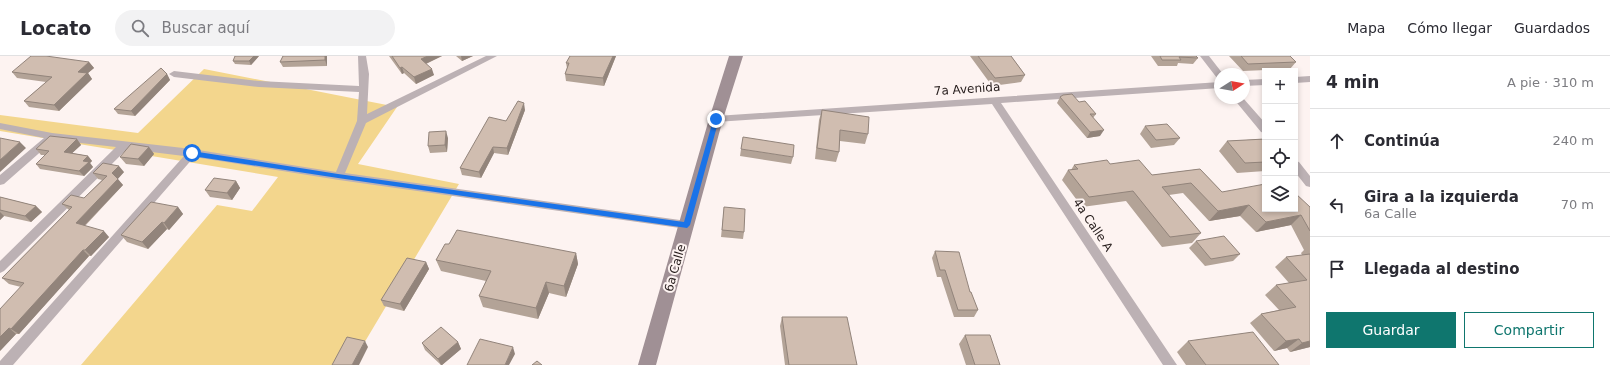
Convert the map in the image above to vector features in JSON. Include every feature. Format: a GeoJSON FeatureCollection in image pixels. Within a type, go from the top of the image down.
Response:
{"type":"FeatureCollection","features":[{"type":"Feature","properties":{"kind":"main road","name":"6a Calle"},"geometry":{"type":"LineString","coordinates":[[647,365],[716,119],[736,56]]}},
{"type":"Feature","properties":{"kind":"street"},"geometry":{"type":"LineString","coordinates":[[338,176],[362,122],[364,74],[362,56]]}},
{"type":"Feature","properties":{"kind":"street"},"geometry":{"type":"LineString","coordinates":[[362,122],[493,56]]}},
{"type":"Feature","properties":{"kind":"street"},"geometry":{"type":"LineString","coordinates":[[1204,56],[1214,68]]}},
{"type":"Feature","properties":{"kind":"street"},"geometry":{"type":"LineString","coordinates":[[174,74],[259,84],[363,88]]}},
{"type":"Feature","properties":{"kind":"street"},"geometry":{"type":"LineString","coordinates":[[1298,80],[1310,79]]}},
{"type":"Feature","properties":{"kind":"street"},"geometry":{"type":"LineString","coordinates":[[1250,83],[1262,82]]}},
{"type":"Feature","properties":{"kind":"street","name":"7a Avenida"},"geometry":{"type":"LineString","coordinates":[[716,119],[1214,85]]}},
{"type":"Feature","properties":{"kind":"street","name":"4a Calle A"},"geometry":{"type":"LineString","coordinates":[[994,100],[1170,365]]}},
{"type":"Feature","properties":{"kind":"street"},"geometry":{"type":"LineString","coordinates":[[1243,104],[1262,126]]}},
{"type":"Feature","properties":{"kind":"street"},"geometry":{"type":"LineString","coordinates":[[0,126],[52,136],[192,153],[338,176],[687,225]]}},
{"type":"Feature","properties":{"kind":"street"},"geometry":{"type":"LineString","coordinates":[[0,181],[52,136]]}},
{"type":"Feature","properties":{"kind":"street"},"geometry":{"type":"LineString","coordinates":[[0,268],[126,144]]}},
{"type":"Feature","properties":{"kind":"street"},"geometry":{"type":"LineString","coordinates":[[5,365],[192,153]]}},
{"type":"Feature","properties":{"kind":"street"},"geometry":{"type":"LineString","coordinates":[[1298,169],[1310,183]]}},
{"type":"Feature","properties":{"kind":"shaded area"},"geometry":{"type":"Polygon","coordinates":[[[204,69],[397,107],[358,164],[459,184],[351,365],[81,365],[217,205],[252,211],[278,177],[0,131],[0,115],[138,133],[204,69]]]}},
{"type":"Feature","properties":{"kind":"building"},"geometry":{"type":"Polygon","coordinates":[[[31,56],[46,56],[89,62],[78,72],[87,73],[54,105],[24,101],[52,77],[12,72],[31,56]]]}},
{"type":"Feature","properties":{"kind":"building"},"geometry":{"type":"Polygon","coordinates":[[[235,56],[254,56],[249,61],[233,61],[235,56]]]}},
{"type":"Feature","properties":{"kind":"building"},"geometry":{"type":"Polygon","coordinates":[[[283,56],[325,56],[325,60],[280,62],[283,56]]]}},
{"type":"Feature","properties":{"kind":"building"},"geometry":{"type":"Polygon","coordinates":[[[392,56],[428,56],[421,59],[432,69],[414,77],[402,67],[400,68],[392,56]]]}},
{"type":"Feature","properties":{"kind":"building"},"geometry":{"type":"Polygon","coordinates":[[[570,56],[613,56],[603,78],[565,74],[569,63],[566,63],[570,56]]]}},
{"type":"Feature","properties":{"kind":"building"},"geometry":{"type":"Polygon","coordinates":[[[978,56],[1011,56],[1025,75],[995,78],[978,56]]]}},
{"type":"Feature","properties":{"kind":"building"},"geometry":{"type":"Polygon","coordinates":[[[1160,56],[1196,56],[1198,58],[1179,57],[1181,60],[1162,60],[1160,56]]]}},
{"type":"Feature","properties":{"kind":"building"},"geometry":{"type":"Polygon","coordinates":[[[1241,56],[1290,56],[1296,62],[1248,64],[1241,56]]]}},
{"type":"Feature","properties":{"kind":"building"},"geometry":{"type":"Polygon","coordinates":[[[161,68],[167,74],[131,111],[114,109],[161,68]]]}},
{"type":"Feature","properties":{"kind":"building"},"geometry":{"type":"Polygon","coordinates":[[[1072,94],[1079,102],[1085,101],[1096,114],[1090,114],[1104,130],[1090,132],[1060,97],[1063,95],[1072,94]]]}},
{"type":"Feature","properties":{"kind":"building"},"geometry":{"type":"Polygon","coordinates":[[[518,101],[524,103],[507,148],[493,147],[479,172],[460,168],[489,117],[506,121],[518,101]]]}},
{"type":"Feature","properties":{"kind":"building"},"geometry":{"type":"Polygon","coordinates":[[[822,110],[869,117],[868,134],[840,130],[839,152],[817,148],[822,110]]]}},
{"type":"Feature","properties":{"kind":"building"},"geometry":{"type":"Polygon","coordinates":[[[1167,124],[1180,138],[1156,140],[1145,126],[1167,124]]]}},
{"type":"Feature","properties":{"kind":"building"},"geometry":{"type":"Polygon","coordinates":[[[446,131],[445,145],[428,146],[429,132],[446,131]]]}},
{"type":"Feature","properties":{"kind":"building"},"geometry":{"type":"Polygon","coordinates":[[[50,136],[77,139],[64,152],[88,156],[83,161],[89,162],[79,171],[36,164],[49,151],[36,149],[50,136]]]}},
{"type":"Feature","properties":{"kind":"building"},"geometry":{"type":"Polygon","coordinates":[[[743,137],[794,145],[793,157],[741,149],[743,137]]]}},
{"type":"Feature","properties":{"kind":"building"},"geometry":{"type":"Polygon","coordinates":[[[0,138],[20,142],[0,160],[0,138]]]}},
{"type":"Feature","properties":{"kind":"building"},"geometry":{"type":"Polygon","coordinates":[[[1262,139],[1262,162],[1245,163],[1227,141],[1262,139]]]}},
{"type":"Feature","properties":{"kind":"building"},"geometry":{"type":"Polygon","coordinates":[[[131,144],[149,147],[138,159],[120,157],[131,144]]]}},
{"type":"Feature","properties":{"kind":"building"},"geometry":{"type":"Polygon","coordinates":[[[1107,160],[1110,164],[1139,160],[1152,175],[1200,169],[1222,192],[1262,185],[1262,212],[1298,212],[1298,196],[1310,207],[1310,231],[1301,215],[1266,222],[1249,205],[1218,211],[1191,183],[1162,187],[1201,233],[1170,237],[1133,191],[1089,197],[1068,170],[1078,169],[1074,165],[1107,160]]]}},
{"type":"Feature","properties":{"kind":"building"},"geometry":{"type":"Polygon","coordinates":[[[103,163],[119,166],[112,173],[118,179],[76,223],[104,231],[85,250],[83,250],[11,329],[9,328],[0,337],[0,309],[24,283],[2,278],[72,207],[62,204],[71,195],[84,198],[107,176],[93,173],[103,163]]]}},
{"type":"Feature","properties":{"kind":"building"},"geometry":{"type":"Polygon","coordinates":[[[214,178],[236,181],[227,193],[205,190],[214,178]]]}},
{"type":"Feature","properties":{"kind":"building"},"geometry":{"type":"Polygon","coordinates":[[[0,197],[36,206],[25,216],[0,210],[0,197]]]}},
{"type":"Feature","properties":{"kind":"building"},"geometry":{"type":"Polygon","coordinates":[[[151,202],[178,207],[164,223],[162,222],[142,242],[121,235],[151,202]]]}},
{"type":"Feature","properties":{"kind":"building"},"geometry":{"type":"Polygon","coordinates":[[[724,207],[745,209],[744,232],[722,230],[724,207]]]}},
{"type":"Feature","properties":{"kind":"building"},"geometry":{"type":"Polygon","coordinates":[[[457,230],[576,253],[564,286],[546,282],[536,308],[479,296],[491,271],[436,260],[445,244],[449,244],[457,230]]]}},
{"type":"Feature","properties":{"kind":"building"},"geometry":{"type":"Polygon","coordinates":[[[1224,236],[1240,254],[1211,259],[1196,241],[1224,236]]]}},
{"type":"Feature","properties":{"kind":"building"},"geometry":{"type":"Polygon","coordinates":[[[935,251],[959,252],[970,292],[978,310],[958,310],[945,270],[940,270],[935,251]]]}},
{"type":"Feature","properties":{"kind":"building"},"geometry":{"type":"Polygon","coordinates":[[[1310,254],[1310,341],[1302,343],[1299,339],[1286,341],[1261,314],[1296,307],[1276,285],[1307,280],[1286,257],[1310,254]]]}},
{"type":"Feature","properties":{"kind":"building"},"geometry":{"type":"Polygon","coordinates":[[[407,258],[426,262],[400,304],[381,300],[407,258]]]}},
{"type":"Feature","properties":{"kind":"building"},"geometry":{"type":"Polygon","coordinates":[[[782,317],[847,317],[857,365],[789,365],[782,317]]]}},
{"type":"Feature","properties":{"kind":"building"},"geometry":{"type":"Polygon","coordinates":[[[441,327],[458,342],[438,359],[422,343],[441,327]]]}},
{"type":"Feature","properties":{"kind":"building"},"geometry":{"type":"Polygon","coordinates":[[[1253,332],[1279,365],[1206,365],[1188,341],[1253,332]]]}},
{"type":"Feature","properties":{"kind":"building"},"geometry":{"type":"Polygon","coordinates":[[[965,335],[990,335],[1000,365],[975,365],[965,335]]]}},
{"type":"Feature","properties":{"kind":"building"},"geometry":{"type":"Polygon","coordinates":[[[347,337],[365,341],[352,365],[332,365],[347,337]]]}},
{"type":"Feature","properties":{"kind":"building"},"geometry":{"type":"Polygon","coordinates":[[[480,339],[513,347],[505,365],[467,365],[480,339]]]}},
{"type":"Feature","properties":{"kind":"building"},"geometry":{"type":"Polygon","coordinates":[[[537,361],[542,365],[532,365],[537,361]]]}},
{"type":"Feature","properties":{"kind":"route"},"geometry":{"type":"LineString","coordinates":[[192,153],[338,176],[687,225],[716,119]]}}]}
